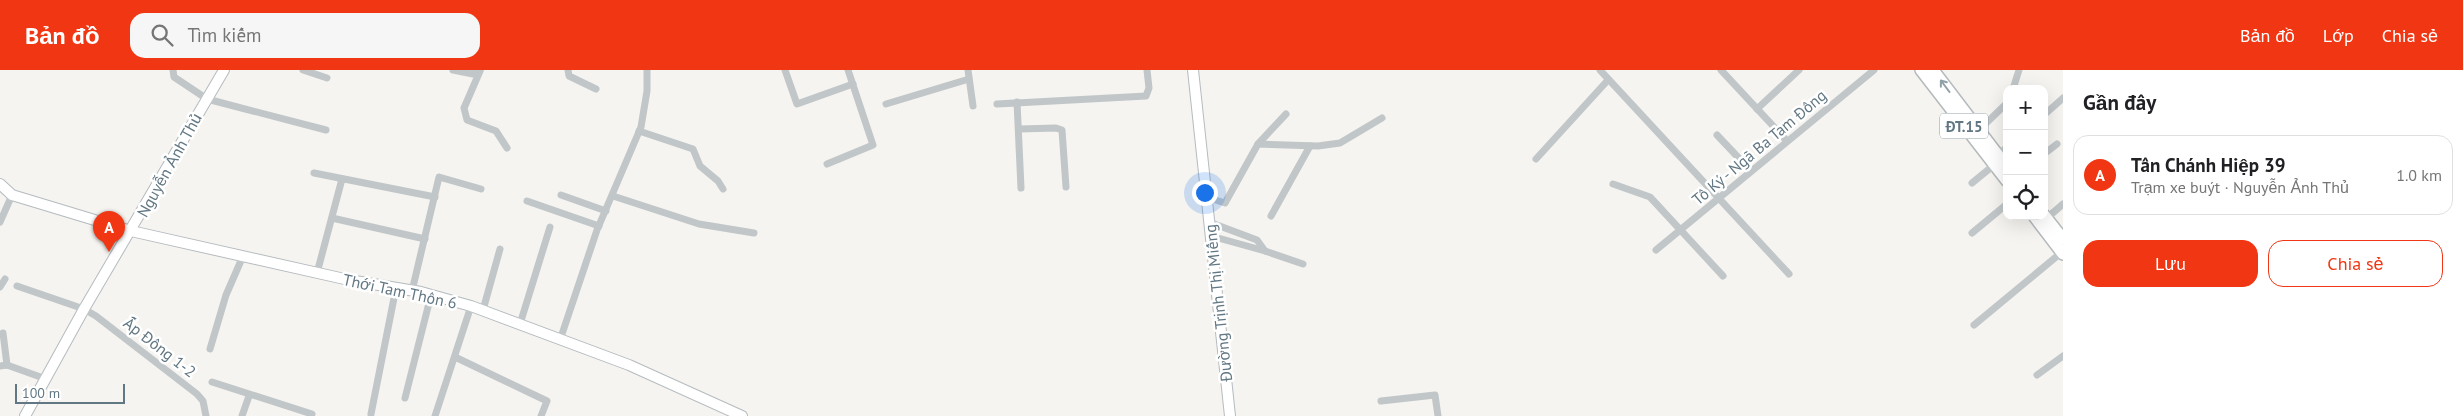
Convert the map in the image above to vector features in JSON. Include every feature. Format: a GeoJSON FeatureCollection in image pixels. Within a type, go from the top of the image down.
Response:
{"type":"FeatureCollection","features":[{"type":"Feature","properties":{"kind":"main road","name":"ĐT.15"},"geometry":{"type":"LineString","coordinates":[[1921,70],[1999,156]]}},
{"type":"Feature","properties":{"kind":"main road","name":"ĐT.15"},"geometry":{"type":"LineString","coordinates":[[1932,70],[1999,156],[2005,175]]}},
{"type":"Feature","properties":{"kind":"main road"},"geometry":{"type":"LineString","coordinates":[[2037,220],[2062,253]]}},
{"type":"Feature","properties":{"kind":"main road"},"geometry":{"type":"LineString","coordinates":[[2048,220],[2063,239]]}},
{"type":"Feature","properties":{"kind":"street"},"geometry":{"type":"LineString","coordinates":[[173,70],[174,77],[207,99],[326,130]]}},
{"type":"Feature","properties":{"kind":"street","name":"Nguyễn Ảnh Thủ"},"geometry":{"type":"LineString","coordinates":[[25,416],[84,309],[224,70]]}},
{"type":"Feature","properties":{"kind":"street"},"geometry":{"type":"LineString","coordinates":[[303,70],[327,78]]}},
{"type":"Feature","properties":{"kind":"street"},"geometry":{"type":"LineString","coordinates":[[453,70],[473,74],[480,71]]}},
{"type":"Feature","properties":{"kind":"street"},"geometry":{"type":"LineString","coordinates":[[568,70],[568,76],[596,89]]}},
{"type":"Feature","properties":{"kind":"street"},"geometry":{"type":"LineString","coordinates":[[560,340],[599,226],[639,131],[647,91],[647,70]]}},
{"type":"Feature","properties":{"kind":"street"},"geometry":{"type":"LineString","coordinates":[[785,70],[797,104],[853,84]]}},
{"type":"Feature","properties":{"kind":"street"},"geometry":{"type":"LineString","coordinates":[[827,164],[873,145],[848,70]]}},
{"type":"Feature","properties":{"kind":"street"},"geometry":{"type":"LineString","coordinates":[[968,70],[973,106]]}},
{"type":"Feature","properties":{"kind":"street"},"geometry":{"type":"LineString","coordinates":[[997,104],[1146,96],[1149,88],[1147,70]]}},
{"type":"Feature","properties":{"kind":"street","name":"Đường Trịnh Thị Miếng"},"geometry":{"type":"LineString","coordinates":[[1193,70],[1230,416]]}},
{"type":"Feature","properties":{"kind":"street"},"geometry":{"type":"LineString","coordinates":[[1600,70],[1788,274]]}},
{"type":"Feature","properties":{"kind":"street"},"geometry":{"type":"LineString","coordinates":[[1721,70],[1787,141]]}},
{"type":"Feature","properties":{"kind":"street"},"geometry":{"type":"LineString","coordinates":[[1757,109],[1799,70]]}},
{"type":"Feature","properties":{"kind":"street","name":"Tô Ký - Ngã Ba Tam Đông"},"geometry":{"type":"LineString","coordinates":[[1659,248],[1874,70]]}},
{"type":"Feature","properties":{"kind":"street"},"geometry":{"type":"LineString","coordinates":[[2014,85],[2018,70]]}},
{"type":"Feature","properties":{"kind":"street"},"geometry":{"type":"LineString","coordinates":[[480,71],[464,108],[464,114],[467,120],[496,131],[507,148]]}},
{"type":"Feature","properties":{"kind":"street"},"geometry":{"type":"LineString","coordinates":[[886,104],[969,79]]}},
{"type":"Feature","properties":{"kind":"street"},"geometry":{"type":"LineString","coordinates":[[1536,159],[1608,80]]}},
{"type":"Feature","properties":{"kind":"street"},"geometry":{"type":"LineString","coordinates":[[2048,111],[2063,98]]}},
{"type":"Feature","properties":{"kind":"street"},"geometry":{"type":"LineString","coordinates":[[1017,102],[1021,188]]}},
{"type":"Feature","properties":{"kind":"street"},"geometry":{"type":"LineString","coordinates":[[1979,130],[2003,107]]}},
{"type":"Feature","properties":{"kind":"street"},"geometry":{"type":"LineString","coordinates":[[1206,197],[1225,203],[1258,144],[1286,114]]}},
{"type":"Feature","properties":{"kind":"street"},"geometry":{"type":"LineString","coordinates":[[1258,144],[1310,146],[1340,143],[1382,118]]}},
{"type":"Feature","properties":{"kind":"street"},"geometry":{"type":"LineString","coordinates":[[1018,129],[1056,128],[1062,130],[1066,186]]}},
{"type":"Feature","properties":{"kind":"street"},"geometry":{"type":"LineString","coordinates":[[639,131],[693,150],[700,166],[712,174],[723,189]]}},
{"type":"Feature","properties":{"kind":"street"},"geometry":{"type":"LineString","coordinates":[[1717,135],[1751,171]]}},
{"type":"Feature","properties":{"kind":"street"},"geometry":{"type":"LineString","coordinates":[[2048,151],[2057,144]]}},
{"type":"Feature","properties":{"kind":"street"},"geometry":{"type":"LineString","coordinates":[[1272,216],[1310,146]]}},
{"type":"Feature","properties":{"kind":"street"},"geometry":{"type":"LineString","coordinates":[[1972,183],[1999,156]]}},
{"type":"Feature","properties":{"kind":"street"},"geometry":{"type":"LineString","coordinates":[[314,173],[434,197]]}},
{"type":"Feature","properties":{"kind":"street"},"geometry":{"type":"LineString","coordinates":[[412,291],[439,177],[481,189]]}},
{"type":"Feature","properties":{"kind":"street"},"geometry":{"type":"LineString","coordinates":[[317,273],[342,179]]}},
{"type":"Feature","properties":{"kind":"street"},"geometry":{"type":"LineString","coordinates":[[0,184],[12,195],[0,222]]}},
{"type":"Feature","properties":{"kind":"street"},"geometry":{"type":"LineString","coordinates":[[1612,184],[1650,197],[1722,276]]}},
{"type":"Feature","properties":{"kind":"street","name":"Thới Tam Thôn 6"},"geometry":{"type":"LineString","coordinates":[[12,195],[131,231],[317,273],[431,295],[470,306],[629,366],[742,416]]}},
{"type":"Feature","properties":{"kind":"street"},"geometry":{"type":"LineString","coordinates":[[562,195],[606,210]]}},
{"type":"Feature","properties":{"kind":"street"},"geometry":{"type":"LineString","coordinates":[[613,196],[699,224],[754,233]]}},
{"type":"Feature","properties":{"kind":"street"},"geometry":{"type":"LineString","coordinates":[[527,201],[599,226]]}},
{"type":"Feature","properties":{"kind":"street"},"geometry":{"type":"LineString","coordinates":[[2048,214],[2063,204]]}},
{"type":"Feature","properties":{"kind":"street"},"geometry":{"type":"LineString","coordinates":[[1972,233],[2003,207]]}},
{"type":"Feature","properties":{"kind":"street"},"geometry":{"type":"LineString","coordinates":[[332,218],[424,239]]}},
{"type":"Feature","properties":{"kind":"street"},"geometry":{"type":"LineString","coordinates":[[1209,222],[1257,240],[1265,251]]}},
{"type":"Feature","properties":{"kind":"street"},"geometry":{"type":"LineString","coordinates":[[520,324],[550,227]]}},
{"type":"Feature","properties":{"kind":"street"},"geometry":{"type":"LineString","coordinates":[[1211,236],[1303,264]]}},
{"type":"Feature","properties":{"kind":"street"},"geometry":{"type":"LineString","coordinates":[[483,310],[500,249]]}},
{"type":"Feature","properties":{"kind":"street"},"geometry":{"type":"LineString","coordinates":[[1974,325],[2062,253]]}},
{"type":"Feature","properties":{"kind":"street"},"geometry":{"type":"LineString","coordinates":[[210,349],[226,295],[243,256]]}},
{"type":"Feature","properties":{"kind":"street"},"geometry":{"type":"LineString","coordinates":[[0,288],[5,279]]}},
{"type":"Feature","properties":{"kind":"street","name":"Ấp Đông 1-2"},"geometry":{"type":"LineString","coordinates":[[17,286],[84,309],[197,394],[204,401],[206,416]]}},
{"type":"Feature","properties":{"kind":"street"},"geometry":{"type":"LineString","coordinates":[[371,414],[396,288]]}},
{"type":"Feature","properties":{"kind":"street"},"geometry":{"type":"LineString","coordinates":[[405,398],[431,295]]}},
{"type":"Feature","properties":{"kind":"street"},"geometry":{"type":"LineString","coordinates":[[435,416],[470,306]]}},
{"type":"Feature","properties":{"kind":"street"},"geometry":{"type":"LineString","coordinates":[[3,333],[3,366],[46,379]]}},
{"type":"Feature","properties":{"kind":"street"},"geometry":{"type":"LineString","coordinates":[[2037,375],[2063,356]]}},
{"type":"Feature","properties":{"kind":"street"},"geometry":{"type":"LineString","coordinates":[[455,357],[547,401],[540,416]]}},
{"type":"Feature","properties":{"kind":"street"},"geometry":{"type":"LineString","coordinates":[[212,382],[249,396],[314,415]]}},
{"type":"Feature","properties":{"kind":"street"},"geometry":{"type":"LineString","coordinates":[[1381,401],[1435,395],[1438,416]]}},
{"type":"Feature","properties":{"kind":"street"},"geometry":{"type":"LineString","coordinates":[[242,416],[249,396]]}},
{"type":"Feature","properties":{"kind":"place","name":"Tân Chánh Hiệp 39"},"geometry":{"type":"Point","coordinates":[109,252]}}]}
